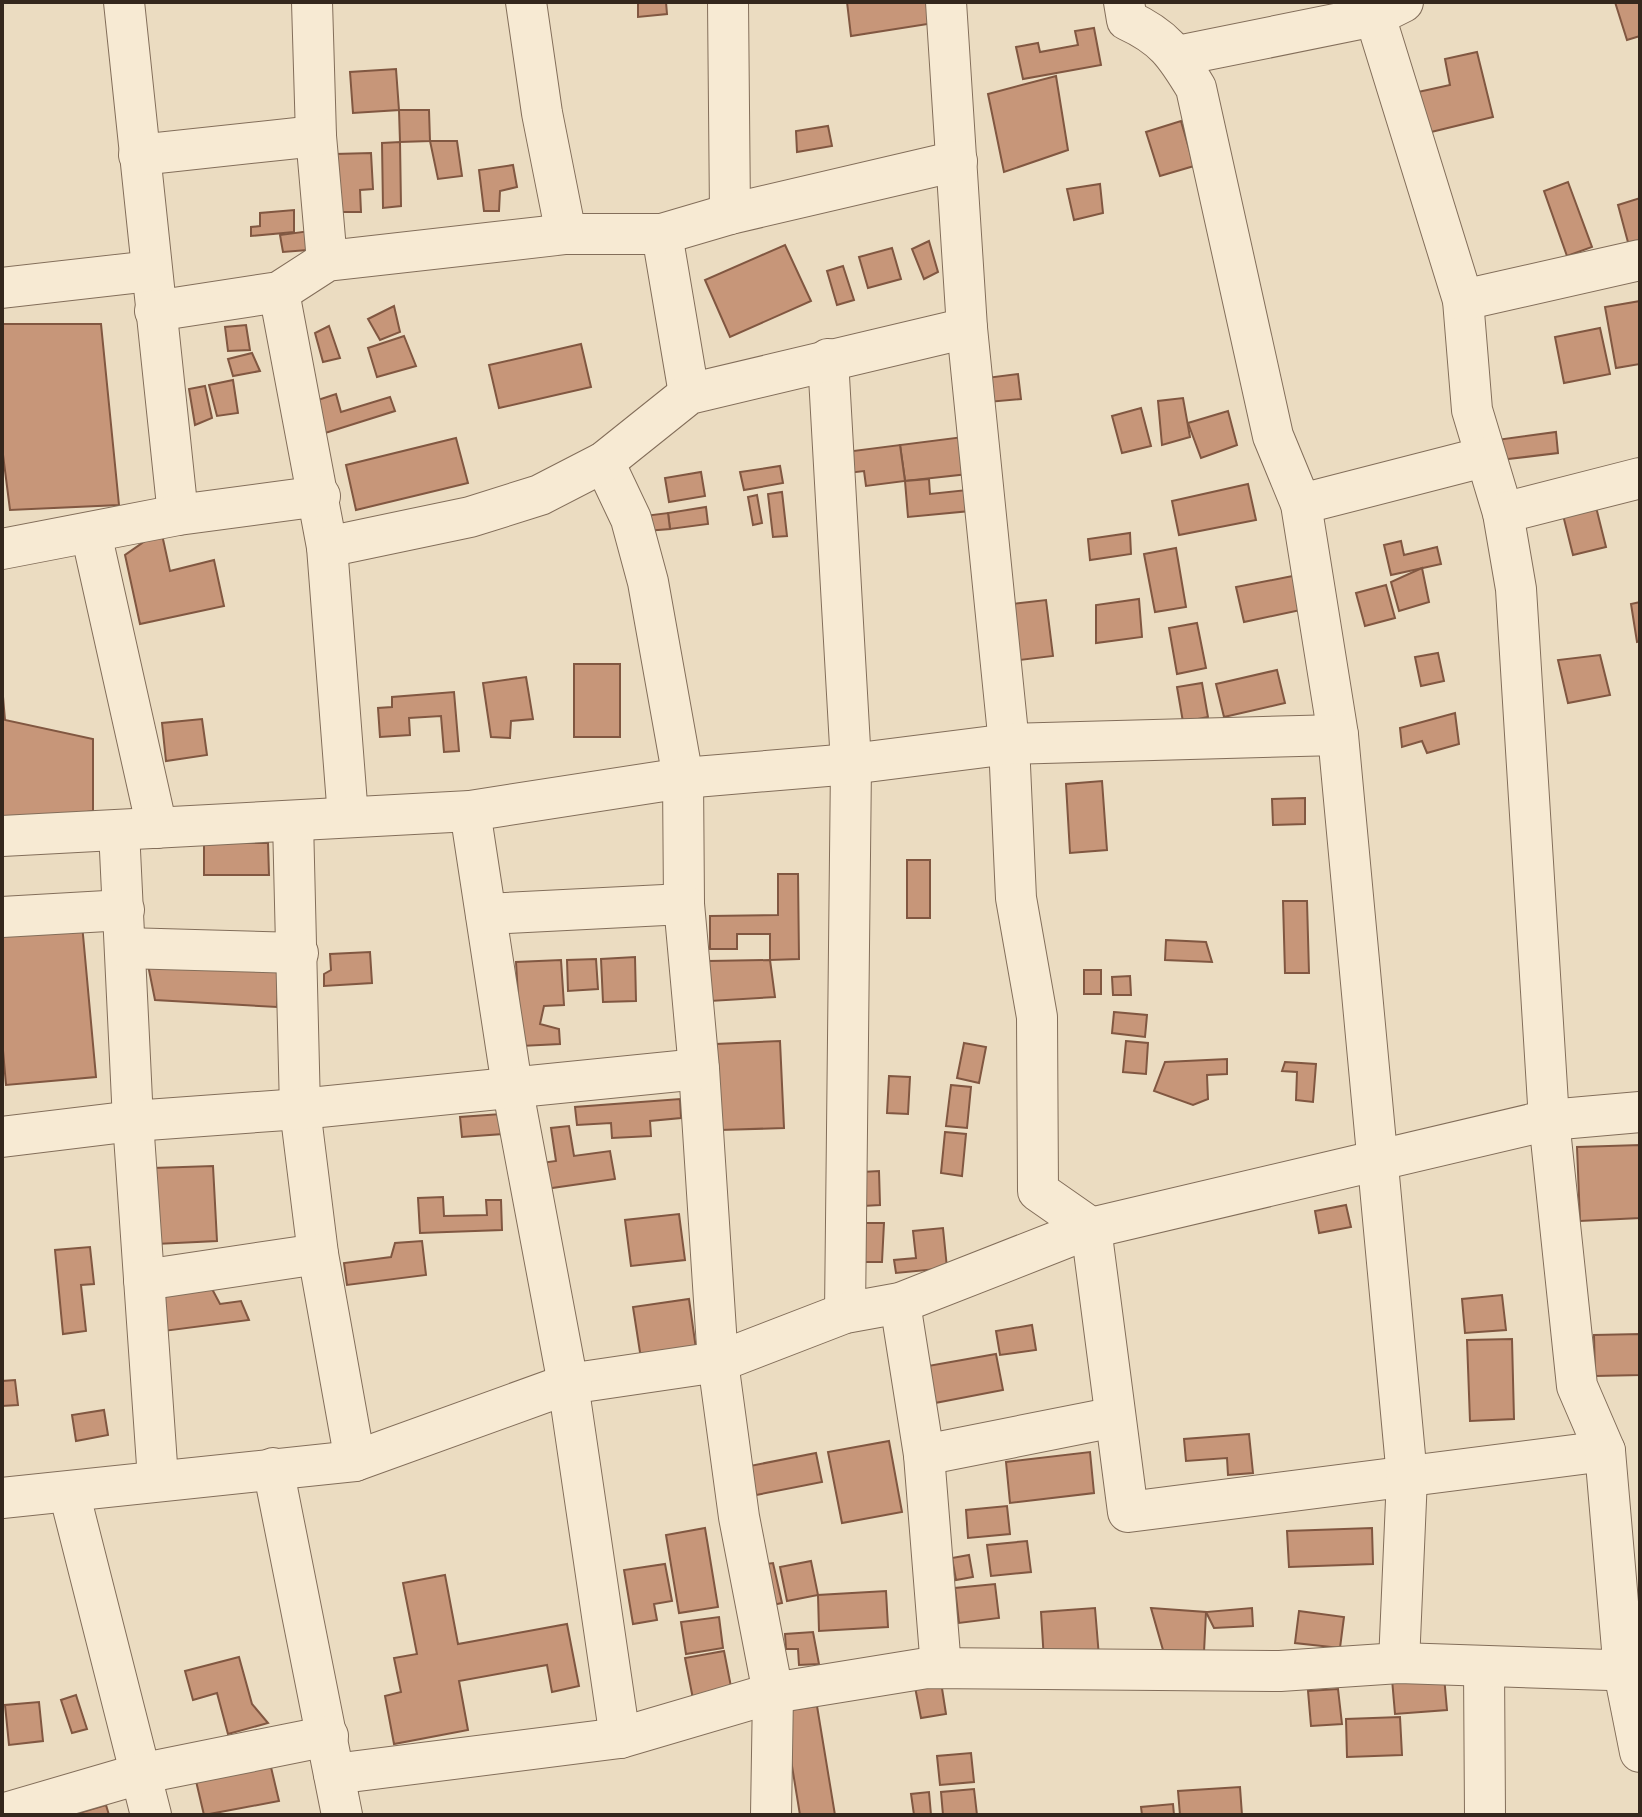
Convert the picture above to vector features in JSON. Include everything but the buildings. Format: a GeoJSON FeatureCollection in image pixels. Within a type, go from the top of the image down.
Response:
{"type":"FeatureCollection","features":[{"type":"Feature","properties":{"kind":"street"},"geometry":{"type":"LineString","coordinates":[[124,2],[178,515]]}},
{"type":"Feature","properties":{"kind":"street"},"geometry":{"type":"LineString","coordinates":[[312,2],[316,136],[327,261]]}},
{"type":"Feature","properties":{"kind":"street"},"geometry":{"type":"LineString","coordinates":[[526,2],[542,113],[566,234]]}},
{"type":"Feature","properties":{"kind":"street"},"geometry":{"type":"LineString","coordinates":[[728,2],[730,214]]}},
{"type":"Feature","properties":{"kind":"street"},"geometry":{"type":"LineString","coordinates":[[946,2],[967,328],[1009,744],[1016,898],[1037,1017],[1038,1191],[1091,1228],[1128,1512],[1605,1451]]}},
{"type":"Feature","properties":{"kind":"street"},"geometry":{"type":"LineString","coordinates":[[1124,2],[1127,20],[1156,33],[1177,56],[1196,88],[1273,436],[1301,504],[1338,735],[1375,1159],[1407,1477],[1399,1663]]}},
{"type":"Feature","properties":{"kind":"street"},"geometry":{"type":"LineString","coordinates":[[1177,56],[1389,9],[1463,300],[1472,410],[1503,513],[1516,589],[1549,1120],[1577,1386],[1605,1451],[1640,1752]]}},
{"type":"Feature","properties":{"kind":"street"},"geometry":{"type":"LineString","coordinates":[[139,155],[316,136]]}},
{"type":"Feature","properties":{"kind":"street"},"geometry":{"type":"LineString","coordinates":[[155,311],[279,292],[327,261],[566,234],[662,234],[730,214],[957,161]]}},
{"type":"Feature","properties":{"kind":"street"},"geometry":{"type":"LineString","coordinates":[[662,234],[689,394]]}},
{"type":"Feature","properties":{"kind":"street"},"geometry":{"type":"LineString","coordinates":[[1463,300],[1640,260]]}},
{"type":"Feature","properties":{"kind":"street"},"geometry":{"type":"LineString","coordinates":[[2,288],[151,271]]}},
{"type":"Feature","properties":{"kind":"street"},"geometry":{"type":"LineString","coordinates":[[279,292],[320,496],[327,547],[348,817]]}},
{"type":"Feature","properties":{"kind":"street"},"geometry":{"type":"LineString","coordinates":[[327,547],[470,517],[540,495],[604,462],[689,394],[967,328]]}},
{"type":"Feature","properties":{"kind":"street"},"geometry":{"type":"LineString","coordinates":[[828,359],[851,764],[845,1313]]}},
{"type":"Feature","properties":{"kind":"street"},"geometry":{"type":"LineString","coordinates":[[1301,504],[1484,457]]}},
{"type":"Feature","properties":{"kind":"street"},"geometry":{"type":"LineString","coordinates":[[604,462],[631,519],[648,582],[683,778],[684,904],[699,1069],[718,1362],[739,1517],[773,1693],[771,1815]]}},
{"type":"Feature","properties":{"kind":"street"},"geometry":{"type":"LineString","coordinates":[[1503,513],[1640,478]]}},
{"type":"Feature","properties":{"kind":"street"},"geometry":{"type":"LineString","coordinates":[[2,549],[178,515],[320,496]]}},
{"type":"Feature","properties":{"kind":"street"},"geometry":{"type":"LineString","coordinates":[[91,533],[138,829],[124,929],[133,1121],[158,1479]]}},
{"type":"Feature","properties":{"kind":"street"},"geometry":{"type":"LineString","coordinates":[[2,836],[470,811],[683,778],[851,764],[1009,744],[1338,735]]}},
{"type":"Feature","properties":{"kind":"street"},"geometry":{"type":"LineString","coordinates":[[470,811],[512,1086],[568,1384],[620,1738]]}},
{"type":"Feature","properties":{"kind":"street"},"geometry":{"type":"LineString","coordinates":[[293,821],[300,1109],[318,1254],[355,1461]]}},
{"type":"Feature","properties":{"kind":"street"},"geometry":{"type":"LineString","coordinates":[[486,914],[684,904]]}},
{"type":"Feature","properties":{"kind":"street"},"geometry":{"type":"LineString","coordinates":[[2,917],[124,929],[298,953]]}},
{"type":"Feature","properties":{"kind":"street"},"geometry":{"type":"LineString","coordinates":[[2,1137],[133,1121],[300,1109],[699,1069]]}},
{"type":"Feature","properties":{"kind":"street"},"geometry":{"type":"LineString","coordinates":[[2,1498],[158,1479],[355,1461],[568,1384],[718,1362],[845,1313],[900,1303],[1091,1228],[1549,1120],[1640,1112]]}},
{"type":"Feature","properties":{"kind":"street"},"geometry":{"type":"LineString","coordinates":[[144,1280],[318,1254]]}},
{"type":"Feature","properties":{"kind":"street"},"geometry":{"type":"LineString","coordinates":[[900,1303],[924,1455],[941,1668]]}},
{"type":"Feature","properties":{"kind":"street"},"geometry":{"type":"LineString","coordinates":[[924,1455],[1115,1417]]}},
{"type":"Feature","properties":{"kind":"street"},"geometry":{"type":"LineString","coordinates":[[273,1468],[342,1815]]}},
{"type":"Feature","properties":{"kind":"street"},"geometry":{"type":"LineString","coordinates":[[69,1492],[151,1815]]}},
{"type":"Feature","properties":{"kind":"street"},"geometry":{"type":"LineString","coordinates":[[2,1814],[139,1774],[331,1755],[620,1738],[773,1693],[941,1668],[1280,1671],[1399,1663],[1632,1671]]}},
{"type":"Feature","properties":{"kind":"street"},"geometry":{"type":"LineString","coordinates":[[1484,1668],[1485,1815]]}}]}
